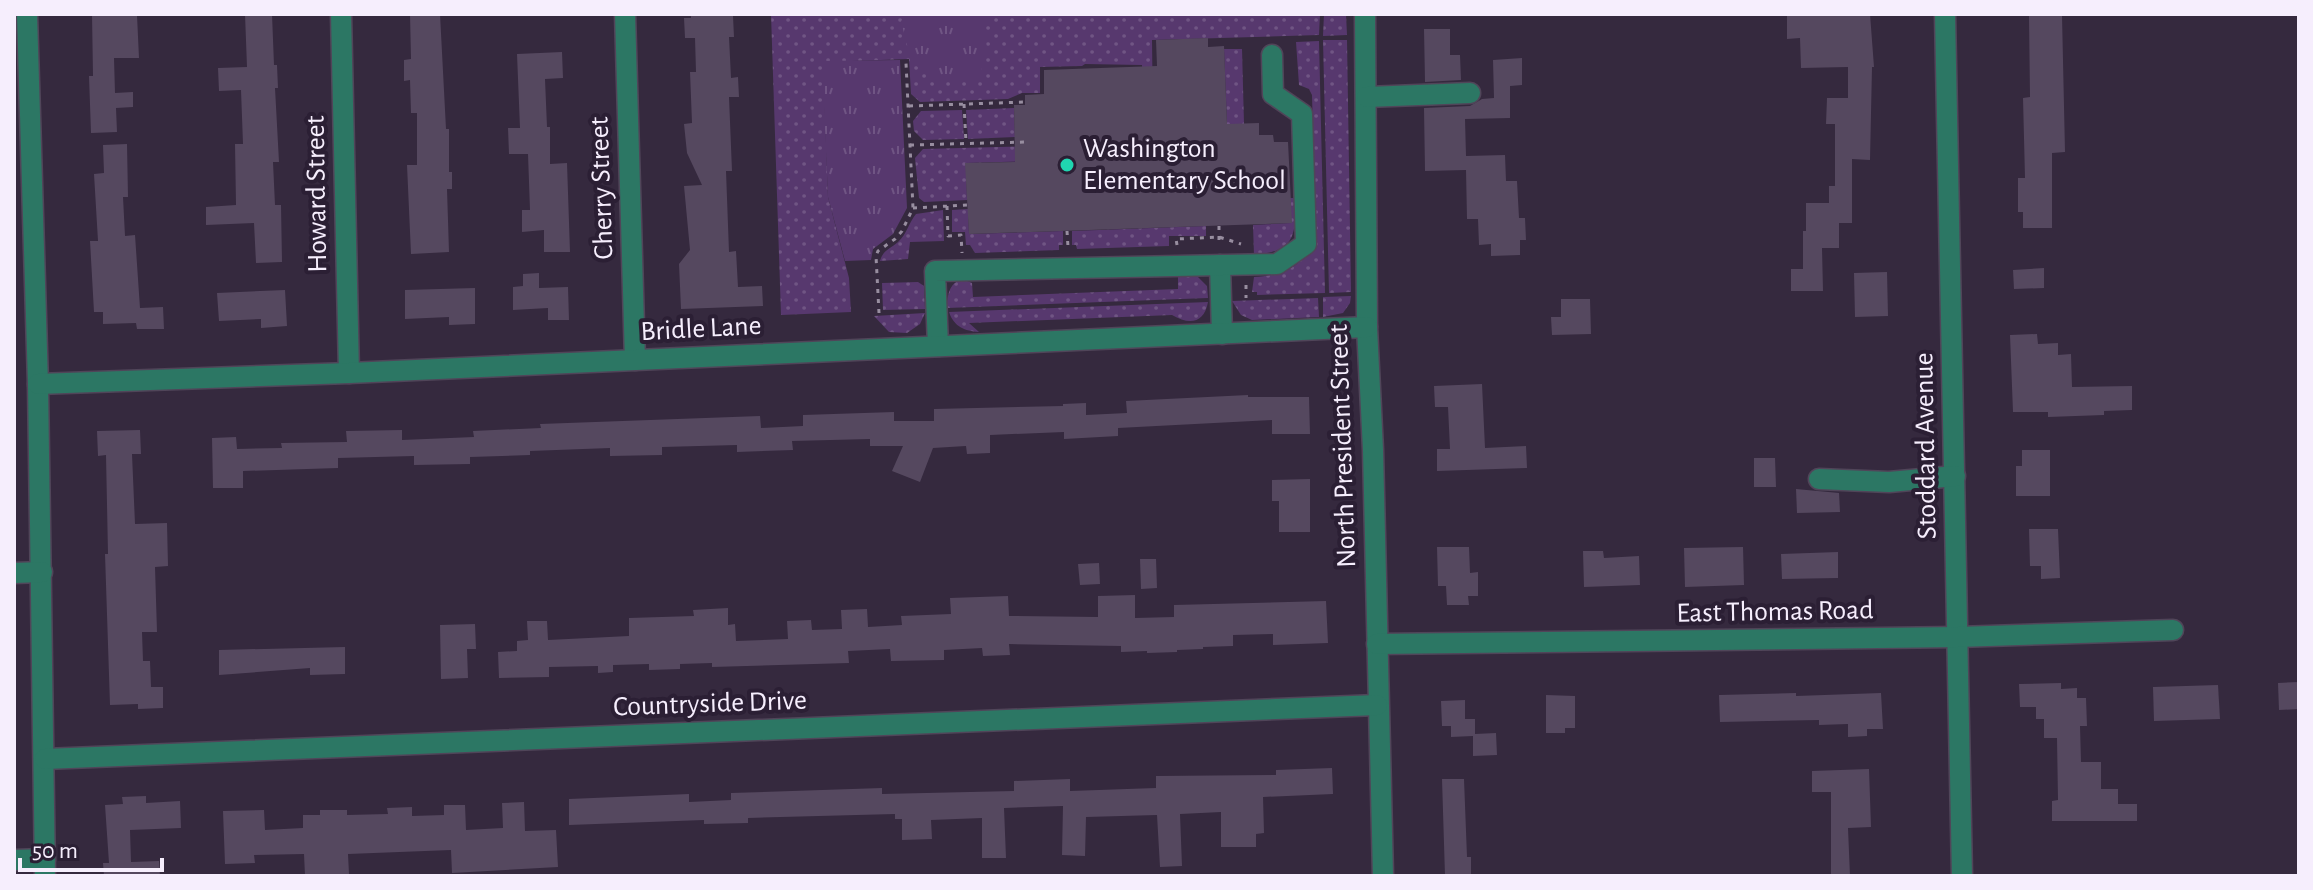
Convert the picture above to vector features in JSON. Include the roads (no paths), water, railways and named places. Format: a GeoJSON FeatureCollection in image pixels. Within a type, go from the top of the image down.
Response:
{"type":"FeatureCollection","features":[{"type":"Feature","properties":{"kind":"street"},"geometry":{"type":"LineString","coordinates":[[14,860],[45,867],[38,384],[23,240],[27,14]]}},
{"type":"Feature","properties":{"kind":"street","name":"Howard Street"},"geometry":{"type":"LineString","coordinates":[[341,14],[349,373]]}},
{"type":"Feature","properties":{"kind":"street","name":"Cherry Street"},"geometry":{"type":"LineString","coordinates":[[625,14],[635,360]]}},
{"type":"Feature","properties":{"kind":"street","name":"North President Street"},"geometry":{"type":"LineString","coordinates":[[1365,14],[1367,327],[1373,450],[1383,876]]}},
{"type":"Feature","properties":{"kind":"street","name":"Stoddard Avenue"},"geometry":{"type":"LineString","coordinates":[[1945,14],[1962,876]]}},
{"type":"Feature","properties":{"kind":"street"},"geometry":{"type":"LineString","coordinates":[[938,346],[935,271],[1220,260],[1277,264],[1306,244],[1302,114],[1273,94],[1272,55]]}},
{"type":"Feature","properties":{"kind":"street"},"geometry":{"type":"LineString","coordinates":[[1367,97],[1470,93]]}},
{"type":"Feature","properties":{"kind":"street"},"geometry":{"type":"LineString","coordinates":[[1220,260],[1222,334]]}},
{"type":"Feature","properties":{"kind":"street","name":"Bridle Lane"},"geometry":{"type":"LineString","coordinates":[[38,384],[1367,327]]}},
{"type":"Feature","properties":{"kind":"street"},"geometry":{"type":"LineString","coordinates":[[1819,479],[1889,482],[1955,476]]}},
{"type":"Feature","properties":{"kind":"street"},"geometry":{"type":"LineString","coordinates":[[14,573],[42,572]]}},
{"type":"Feature","properties":{"kind":"street","name":"East Thomas Road"},"geometry":{"type":"LineString","coordinates":[[1377,644],[1958,637],[2173,630]]}},
{"type":"Feature","properties":{"kind":"street","name":"Countryside Drive"},"geometry":{"type":"LineString","coordinates":[[45,759],[1377,705]]}},
{"type":"Feature","properties":{"kind":"place","name":"Washington Elementary School"},"geometry":{"type":"Point","coordinates":[1067,165]}}]}
